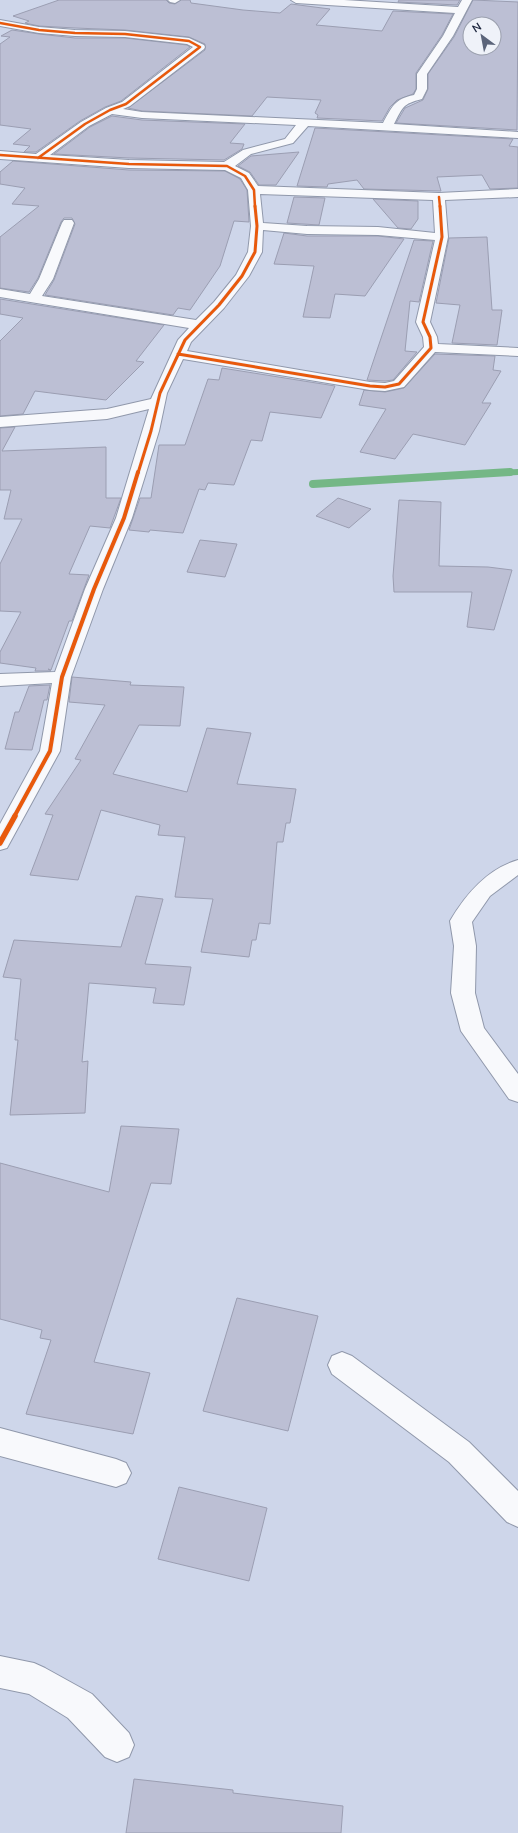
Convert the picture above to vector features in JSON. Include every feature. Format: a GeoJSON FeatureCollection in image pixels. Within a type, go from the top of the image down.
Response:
{"type":"FeatureCollection","features":[{"type":"Feature","properties":{"kind":"street"},"geometry":{"type":"LineString","coordinates":[[296,0],[461,10]]}},
{"type":"Feature","properties":{"kind":"street"},"geometry":{"type":"LineString","coordinates":[[387,126],[399,105],[405,100],[418,97],[422,89],[422,74],[448,36],[467,0]]}},
{"type":"Feature","properties":{"kind":"street"},"geometry":{"type":"LineString","coordinates":[[0,23],[39,30],[75,33],[125,34],[189,41],[200,48],[126,104],[110,110],[85,124],[38,158]]}},
{"type":"Feature","properties":{"kind":"street"},"geometry":{"type":"LineString","coordinates":[[110,110],[142,115],[387,126],[518,135]]}},
{"type":"Feature","properties":{"kind":"street"},"geometry":{"type":"LineString","coordinates":[[227,166],[247,152],[289,141],[305,122]]}},
{"type":"Feature","properties":{"kind":"street"},"geometry":{"type":"LineString","coordinates":[[0,155],[129,164],[227,166],[245,176],[254,190],[257,226],[255,252],[242,276],[219,305],[185,340],[160,393],[151,431],[124,518],[94,589],[62,677],[50,751],[0,843]]}},
{"type":"Feature","properties":{"kind":"street"},"geometry":{"type":"LineString","coordinates":[[254,190],[439,198],[518,193]]}},
{"type":"Feature","properties":{"kind":"street"},"geometry":{"type":"LineString","coordinates":[[178,354],[385,387],[399,384],[431,348],[430,337],[423,322],[442,237],[439,198]]}},
{"type":"Feature","properties":{"kind":"street"},"geometry":{"type":"LineString","coordinates":[[34,298],[46,279],[68,223]]}},
{"type":"Feature","properties":{"kind":"street"},"geometry":{"type":"LineString","coordinates":[[257,226],[307,230],[378,231],[396,234],[442,237]]}},
{"type":"Feature","properties":{"kind":"street"},"geometry":{"type":"LineString","coordinates":[[0,292],[198,325]]}},
{"type":"Feature","properties":{"kind":"street"},"geometry":{"type":"LineString","coordinates":[[431,348],[518,352]]}},
{"type":"Feature","properties":{"kind":"street"},"geometry":{"type":"LineString","coordinates":[[0,422],[59,419],[107,414],[158,402]]}},
{"type":"Feature","properties":{"kind":"street"},"geometry":{"type":"LineString","coordinates":[[0,680],[62,677]]}},
{"type":"Feature","properties":{"kind":"street"},"geometry":{"type":"LineString","coordinates":[[518,867],[508,872],[482,891],[461,921],[465,946],[463,993],[473,1031],[518,1092]]}},
{"type":"Feature","properties":{"kind":"street"},"geometry":{"type":"LineString","coordinates":[[342,1365],[459,1452],[518,1512]]}},
{"type":"Feature","properties":{"kind":"street"},"geometry":{"type":"LineString","coordinates":[[0,1442],[116,1473]]}},
{"type":"Feature","properties":{"kind":"street"},"geometry":{"type":"LineString","coordinates":[[0,1672],[34,1679],[80,1706],[117,1745]]}},
{"type":"Feature","properties":{"kind":"building"},"geometry":{"type":"Polygon","coordinates":[[[59,0],[166,0],[169,3],[175,4],[181,0],[190,0],[191,3],[280,13],[291,4],[330,9],[316,25],[382,31],[393,11],[453,14],[442,35],[416,73],[416,89],[413,94],[397,100],[390,107],[382,121],[317,118],[318,115],[315,113],[321,100],[267,97],[252,116],[142,111],[128,108],[205,50],[205,44],[189,37],[125,30],[39,26],[25,23],[29,21],[13,16],[59,0]]]}},
{"type":"Feature","properties":{"kind":"building"},"geometry":{"type":"Polygon","coordinates":[[[399,0],[460,0],[457,5],[398,2],[399,0]]]}},
{"type":"Feature","properties":{"kind":"building"},"geometry":{"type":"Polygon","coordinates":[[[473,0],[518,2],[517,130],[396,123],[405,108],[423,100],[428,89],[428,74],[454,37],[462,21],[462,56],[502,56],[502,16],[465,16],[473,0]]]}},
{"type":"Feature","properties":{"kind":"building"},"geometry":{"type":"Polygon","coordinates":[[[12,30],[75,38],[125,38],[187,45],[190,47],[121,101],[105,107],[80,121],[36,152],[24,152],[30,146],[13,144],[31,129],[0,125],[0,44],[10,37],[1,36],[12,30]]]}},
{"type":"Feature","properties":{"kind":"building"},"geometry":{"type":"Polygon","coordinates":[[[112,116],[142,120],[245,124],[230,143],[244,144],[242,149],[224,160],[129,158],[54,154],[90,127],[112,116]]]}},
{"type":"Feature","properties":{"kind":"building"},"geometry":{"type":"Polygon","coordinates":[[[315,128],[513,139],[509,146],[518,147],[518,188],[490,189],[482,175],[437,177],[441,191],[364,189],[357,180],[328,184],[327,187],[297,186],[315,128]]]}},
{"type":"Feature","properties":{"kind":"building"},"geometry":{"type":"Polygon","coordinates":[[[299,152],[276,185],[259,185],[250,172],[238,166],[251,156],[299,152]]]}},
{"type":"Feature","properties":{"kind":"building"},"geometry":{"type":"Polygon","coordinates":[[[13,161],[129,170],[225,171],[240,179],[247,190],[249,222],[234,221],[220,266],[190,310],[178,308],[173,315],[45,295],[54,280],[75,224],[72,218],[64,218],[61,222],[38,278],[29,292],[0,288],[0,237],[39,206],[12,204],[25,188],[0,184],[0,172],[13,161]]]}},
{"type":"Feature","properties":{"kind":"building"},"geometry":{"type":"Polygon","coordinates":[[[294,197],[325,198],[319,225],[287,223],[294,197]]]}},
{"type":"Feature","properties":{"kind":"building"},"geometry":{"type":"Polygon","coordinates":[[[373,199],[418,201],[418,219],[411,229],[398,228],[373,199]]]}},
{"type":"Feature","properties":{"kind":"building"},"geometry":{"type":"Polygon","coordinates":[[[284,233],[307,236],[378,236],[404,239],[365,296],[335,294],[330,318],[303,317],[314,266],[274,264],[284,233]]]}},
{"type":"Feature","properties":{"kind":"building"},"geometry":{"type":"Polygon","coordinates":[[[487,237],[492,310],[502,310],[497,345],[452,343],[460,305],[436,303],[449,238],[487,237]]]}},
{"type":"Feature","properties":{"kind":"building"},"geometry":{"type":"Polygon","coordinates":[[[414,240],[433,241],[419,302],[410,301],[405,351],[417,352],[393,380],[367,380],[414,240]]]}},
{"type":"Feature","properties":{"kind":"building"},"geometry":{"type":"Polygon","coordinates":[[[0,299],[164,325],[136,361],[144,362],[106,400],[35,391],[23,414],[0,416],[0,341],[23,318],[0,314],[0,299]]]}},
{"type":"Feature","properties":{"kind":"building"},"geometry":{"type":"Polygon","coordinates":[[[435,354],[495,356],[493,370],[501,371],[482,403],[491,403],[465,445],[413,434],[395,459],[360,452],[386,409],[359,405],[364,390],[385,392],[404,388],[435,354]]]}},
{"type":"Feature","properties":{"kind":"building"},"geometry":{"type":"Polygon","coordinates":[[[222,368],[335,386],[321,418],[270,412],[262,441],[251,440],[234,485],[208,483],[205,490],[199,489],[183,533],[129,530],[140,498],[151,498],[159,445],[185,445],[208,379],[219,380],[222,368]]]}},
{"type":"Feature","properties":{"kind":"building"},"geometry":{"type":"Polygon","coordinates":[[[15,427],[2,451],[106,447],[106,498],[121,498],[110,528],[90,526],[69,574],[89,575],[72,621],[69,621],[51,670],[48,669],[51,671],[35,671],[36,668],[0,663],[0,652],[21,612],[0,611],[0,564],[22,519],[4,519],[11,490],[0,490],[0,428],[15,427]]]}},
{"type":"Feature","properties":{"kind":"building"},"geometry":{"type":"Polygon","coordinates":[[[338,498],[371,509],[349,528],[316,516],[338,498]]]}},
{"type":"Feature","properties":{"kind":"building"},"geometry":{"type":"Polygon","coordinates":[[[399,500],[441,502],[439,566],[488,567],[512,570],[494,630],[467,627],[472,592],[394,592],[393,576],[399,500]]]}},
{"type":"Feature","properties":{"kind":"building"},"geometry":{"type":"Polygon","coordinates":[[[200,540],[237,544],[225,577],[187,572],[200,540]]]}},
{"type":"Feature","properties":{"kind":"building"},"geometry":{"type":"Polygon","coordinates":[[[72,677],[131,682],[130,685],[184,687],[180,726],[139,725],[113,774],[187,792],[207,728],[251,733],[237,784],[296,789],[290,823],[286,823],[283,842],[277,842],[270,924],[259,923],[256,940],[252,940],[249,957],[201,952],[213,899],[175,897],[185,837],[158,835],[160,825],[101,810],[78,880],[30,875],[53,815],[45,814],[81,760],[75,759],[105,705],[69,702],[72,677]]]}},
{"type":"Feature","properties":{"kind":"building"},"geometry":{"type":"Polygon","coordinates":[[[50,685],[47,700],[44,700],[32,750],[5,749],[15,712],[19,712],[29,686],[50,685]]]}},
{"type":"Feature","properties":{"kind":"building"},"geometry":{"type":"Polygon","coordinates":[[[136,896],[163,899],[145,964],[191,967],[184,1005],[153,1003],[156,988],[89,983],[82,1062],[88,1061],[85,1113],[10,1115],[18,1040],[15,1040],[21,979],[3,977],[14,940],[121,947],[136,896]]]}},
{"type":"Feature","properties":{"kind":"building"},"geometry":{"type":"Polygon","coordinates":[[[121,1126],[179,1129],[171,1184],[151,1183],[94,1362],[150,1373],[133,1434],[26,1414],[51,1340],[40,1338],[42,1330],[0,1319],[0,1163],[109,1192],[121,1126]]]}},
{"type":"Feature","properties":{"kind":"building"},"geometry":{"type":"Polygon","coordinates":[[[237,1298],[318,1316],[288,1431],[203,1411],[237,1298]]]}},
{"type":"Feature","properties":{"kind":"building"},"geometry":{"type":"Polygon","coordinates":[[[179,1487],[267,1508],[249,1581],[158,1559],[179,1487]]]}},
{"type":"Feature","properties":{"kind":"building"},"geometry":{"type":"Polygon","coordinates":[[[134,1779],[233,1790],[233,1793],[343,1806],[341,1833],[126,1833],[134,1779]]]}},
{"type":"Feature","properties":{"kind":"waterway"},"geometry":{"type":"LineString","coordinates":[[495,473],[510,472]]}},
{"type":"Feature","properties":{"kind":"waterway"},"geometry":{"type":"LineString","coordinates":[[495,473],[518,472]]}},
{"type":"Feature","properties":{"kind":"waterway"},"geometry":{"type":"LineString","coordinates":[[313,484],[495,473]]}},
{"type":"Feature","properties":{"kind":"cycle path"},"geometry":{"type":"LineString","coordinates":[[0,23],[39,30],[75,33],[125,34],[189,41],[200,47],[126,104],[110,110],[85,124],[38,158]]}},
{"type":"Feature","properties":{"kind":"cycle path"},"geometry":{"type":"LineString","coordinates":[[0,155],[129,164],[227,166],[245,176],[254,190],[257,226],[255,252],[242,276],[219,305],[185,340],[160,393],[151,431],[124,518],[94,589],[62,677],[50,751],[0,843]]}},
{"type":"Feature","properties":{"kind":"cycle path"},"geometry":{"type":"LineString","coordinates":[[178,354],[370,386],[385,387],[399,384],[431,348],[430,337],[423,322],[442,237],[439,197]]}}]}
